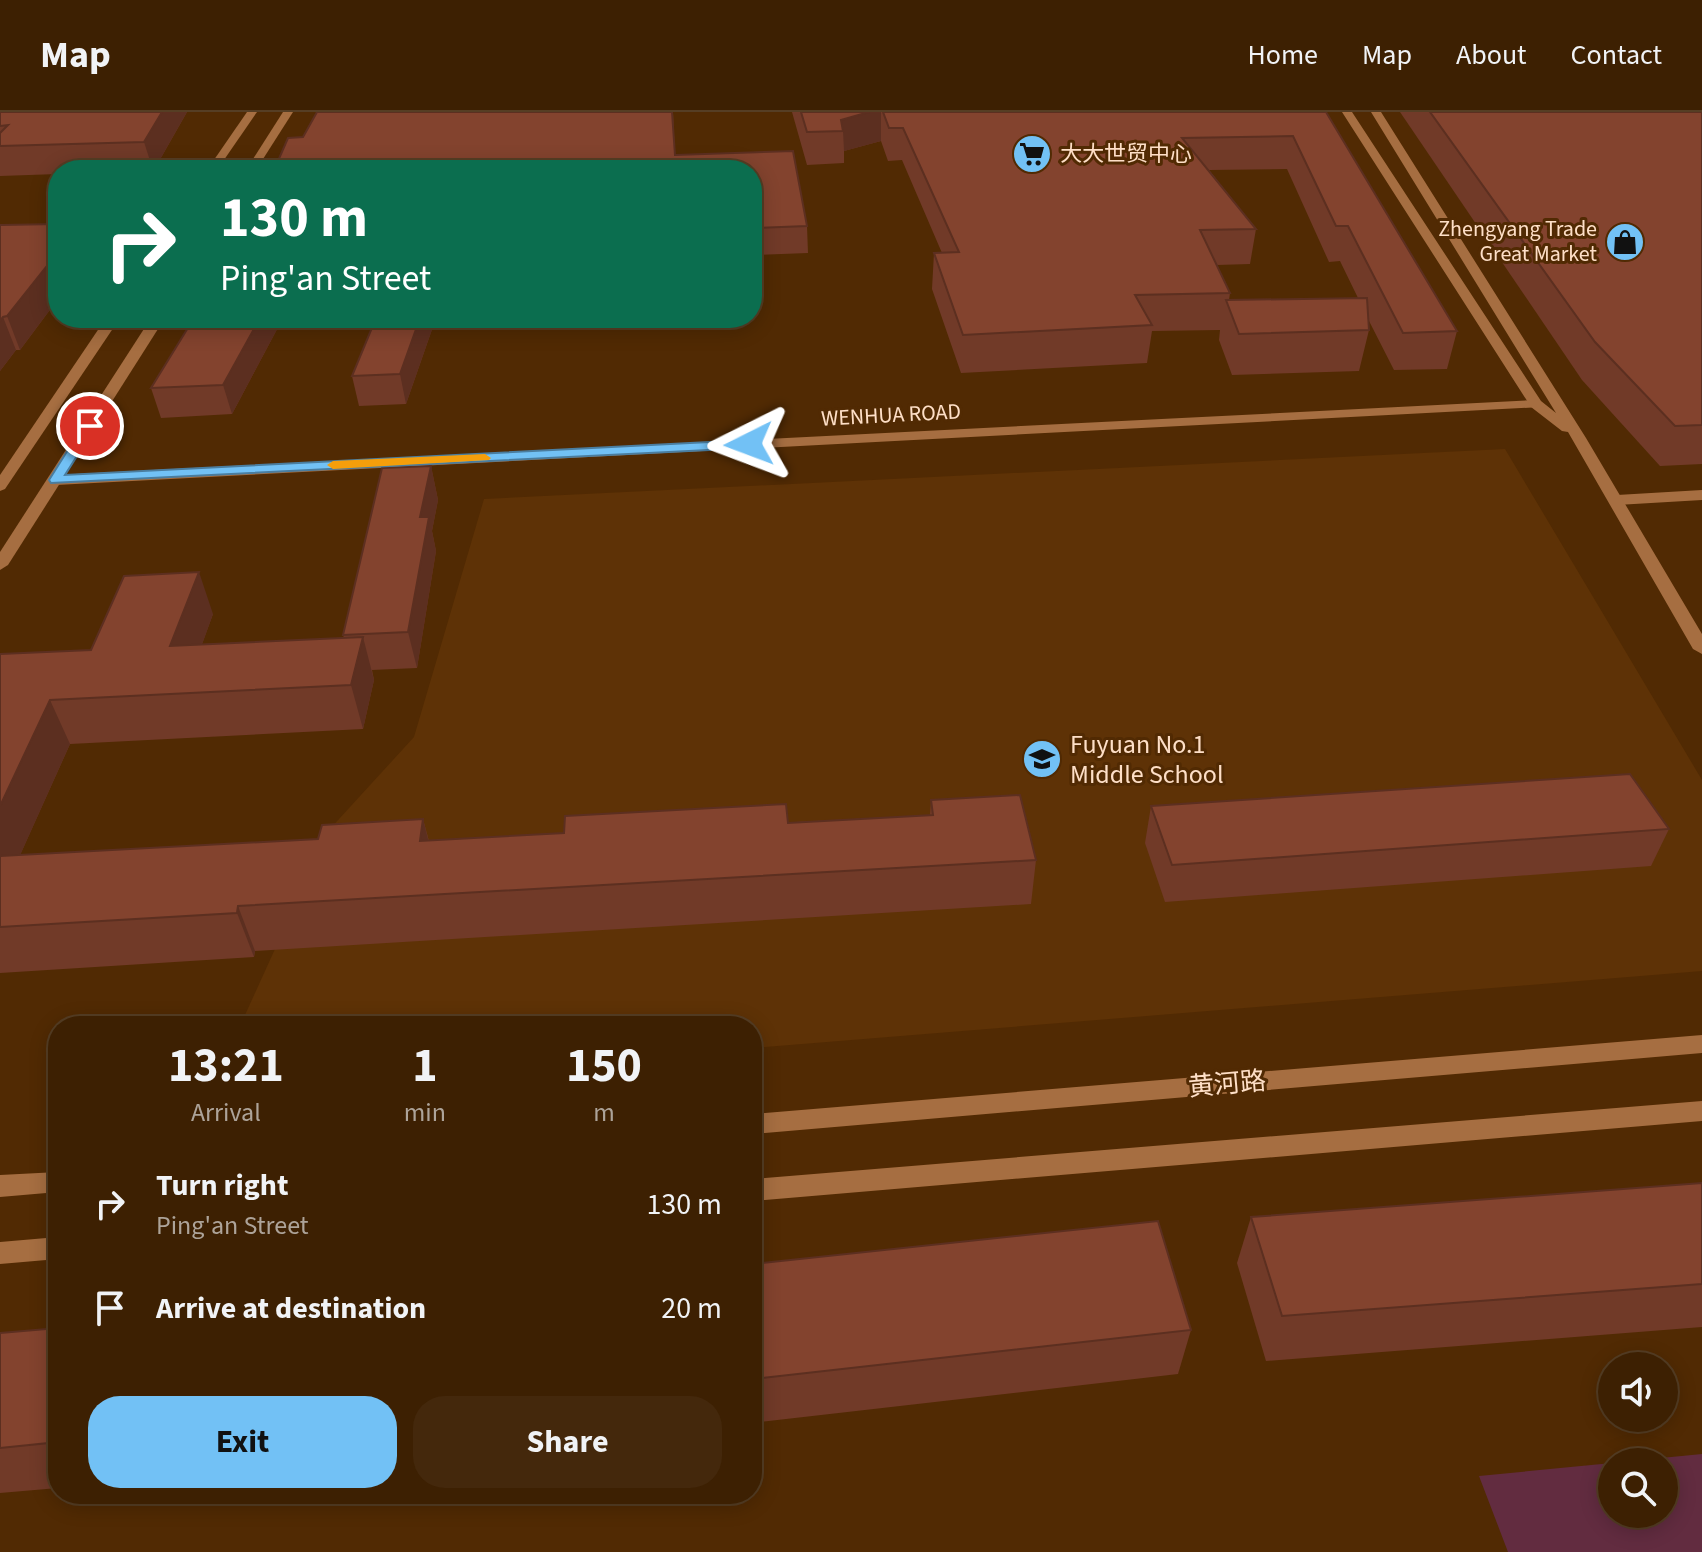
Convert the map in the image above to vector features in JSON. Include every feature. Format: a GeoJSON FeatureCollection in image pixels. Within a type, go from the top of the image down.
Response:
{"type":"FeatureCollection","features":[{"type":"Feature","properties":{"kind":"main road"},"geometry":{"type":"LineString","coordinates":[[219,160],[252,112]]}},
{"type":"Feature","properties":{"kind":"main road"},"geometry":{"type":"LineString","coordinates":[[257,160],[288,112]]}},
{"type":"Feature","properties":{"kind":"main road"},"geometry":{"type":"LineString","coordinates":[[1347,112],[1536,404],[1579,438]]}},
{"type":"Feature","properties":{"kind":"main road"},"geometry":{"type":"LineString","coordinates":[[1376,112],[1617,500],[1702,649]]}},
{"type":"Feature","properties":{"kind":"main road"},"geometry":{"type":"LineString","coordinates":[[0,486],[106,328]]}},
{"type":"Feature","properties":{"kind":"main road"},"geometry":{"type":"LineString","coordinates":[[0,565],[152,328]]}},
{"type":"Feature","properties":{"kind":"main road","name":"WENHUA ROAD"},"geometry":{"type":"LineString","coordinates":[[56,480],[1536,404]]}},
{"type":"Feature","properties":{"kind":"main road"},"geometry":{"type":"LineString","coordinates":[[1617,500],[1702,495]]}},
{"type":"Feature","properties":{"kind":"main road","name":"黄河路"},"geometry":{"type":"LineString","coordinates":[[762,1123],[1702,1044]]}},
{"type":"Feature","properties":{"kind":"main road"},"geometry":{"type":"LineString","coordinates":[[762,1189],[1702,1111]]}},
{"type":"Feature","properties":{"kind":"main road"},"geometry":{"type":"LineString","coordinates":[[0,1186],[48,1183]]}},
{"type":"Feature","properties":{"kind":"main road"},"geometry":{"type":"LineString","coordinates":[[0,1253],[48,1249]]}},
{"type":"Feature","properties":{"kind":"shaded area","name":"Fuyuan No.1 Middle School"},"geometry":{"type":"Polygon","coordinates":[[[1505,449],[1702,780],[1702,971],[762,1047],[762,1016],[245,1016],[329,830],[414,737],[484,499],[1505,449]]]}},
{"type":"Feature","properties":{"kind":"shaded area"},"geometry":{"type":"Polygon","coordinates":[[[1702,1454],[1702,1552],[1508,1552],[1479,1476],[1598,1464],[1598,1528],[1678,1528],[1678,1456],[1702,1454]]]}},
{"type":"Feature","properties":{"kind":"building"},"geometry":{"type":"Polygon","coordinates":[[[0,112],[162,112],[144,142],[0,146],[0,133],[8,125],[0,126],[0,112]]]}},
{"type":"Feature","properties":{"kind":"building"},"geometry":{"type":"Polygon","coordinates":[[[317,112],[672,112],[675,155],[793,151],[807,226],[762,228],[762,160],[278,160],[288,138],[303,137],[317,112]]]}},
{"type":"Feature","properties":{"kind":"building"},"geometry":{"type":"Polygon","coordinates":[[[801,112],[869,112],[841,120],[843,131],[807,132],[801,112]]]}},
{"type":"Feature","properties":{"kind":"building"},"geometry":{"type":"Polygon","coordinates":[[[883,112],[1326,112],[1457,331],[1403,333],[1348,226],[1336,226],[1293,136],[1182,138],[1256,229],[1200,230],[1230,293],[1135,295],[1152,325],[963,335],[934,253],[959,252],[903,128],[889,128],[883,112]]]}},
{"type":"Feature","properties":{"kind":"building","name":"Zhengyang Trade Great Market"},"geometry":{"type":"Polygon","coordinates":[[[1430,112],[1702,112],[1702,425],[1675,426],[1595,342],[1430,112]]]}},
{"type":"Feature","properties":{"kind":"building"},"geometry":{"type":"Polygon","coordinates":[[[48,224],[48,265],[0,321],[0,225],[48,224]]]}},
{"type":"Feature","properties":{"kind":"building"},"geometry":{"type":"Polygon","coordinates":[[[1367,298],[1369,330],[1239,334],[1226,300],[1367,298]]]}},
{"type":"Feature","properties":{"kind":"building"},"geometry":{"type":"Polygon","coordinates":[[[188,328],[254,328],[223,385],[151,388],[188,328]]]}},
{"type":"Feature","properties":{"kind":"building"},"geometry":{"type":"Polygon","coordinates":[[[372,328],[416,328],[400,374],[352,376],[372,328]]]}},
{"type":"Feature","properties":{"kind":"building"},"geometry":{"type":"Polygon","coordinates":[[[431,466],[420,517],[429,517],[408,632],[343,635],[382,468],[431,466]]]}},
{"type":"Feature","properties":{"kind":"building"},"geometry":{"type":"Polygon","coordinates":[[[199,572],[170,646],[363,637],[351,685],[50,700],[0,806],[0,654],[91,650],[124,576],[199,572]]]}},
{"type":"Feature","properties":{"kind":"building"},"geometry":{"type":"Polygon","coordinates":[[[1630,774],[1669,829],[1172,865],[1151,806],[1630,774]]]}},
{"type":"Feature","properties":{"kind":"building"},"geometry":{"type":"Polygon","coordinates":[[[1020,795],[1036,860],[238,906],[237,913],[0,927],[0,856],[318,839],[322,825],[423,819],[420,841],[564,833],[565,816],[786,804],[788,823],[933,815],[931,800],[1020,795]]]}},
{"type":"Feature","properties":{"kind":"building"},"geometry":{"type":"Polygon","coordinates":[[[1702,1183],[1702,1284],[1282,1316],[1251,1217],[1702,1183]]]}},
{"type":"Feature","properties":{"kind":"building"},"geometry":{"type":"Polygon","coordinates":[[[1158,1221],[1191,1330],[762,1378],[762,1263],[1158,1221]]]}},
{"type":"Feature","properties":{"kind":"building"},"geometry":{"type":"Polygon","coordinates":[[[48,1329],[48,1443],[0,1448],[0,1333],[48,1329]]]}},
{"type":"Feature","properties":{"kind":"slow traffic"},"geometry":{"type":"LineString","coordinates":[[333,465],[485,458]]}},
{"type":"Feature","properties":{"kind":"place","name":"大大世贸中心"},"geometry":{"type":"Point","coordinates":[1032,154]}},
{"type":"Feature","properties":{"kind":"place","name":"Zhengyang Trade Great Market"},"geometry":{"type":"Point","coordinates":[1625,242]}},
{"type":"Feature","properties":{"kind":"place","name":"Fuyuan No.1 Middle School"},"geometry":{"type":"Point","coordinates":[1042,759]}},
{"type":"Feature","properties":{"kind":"route"},"geometry":{"type":"LineString","coordinates":[[90,426],[56,480],[749,444]]}}]}
